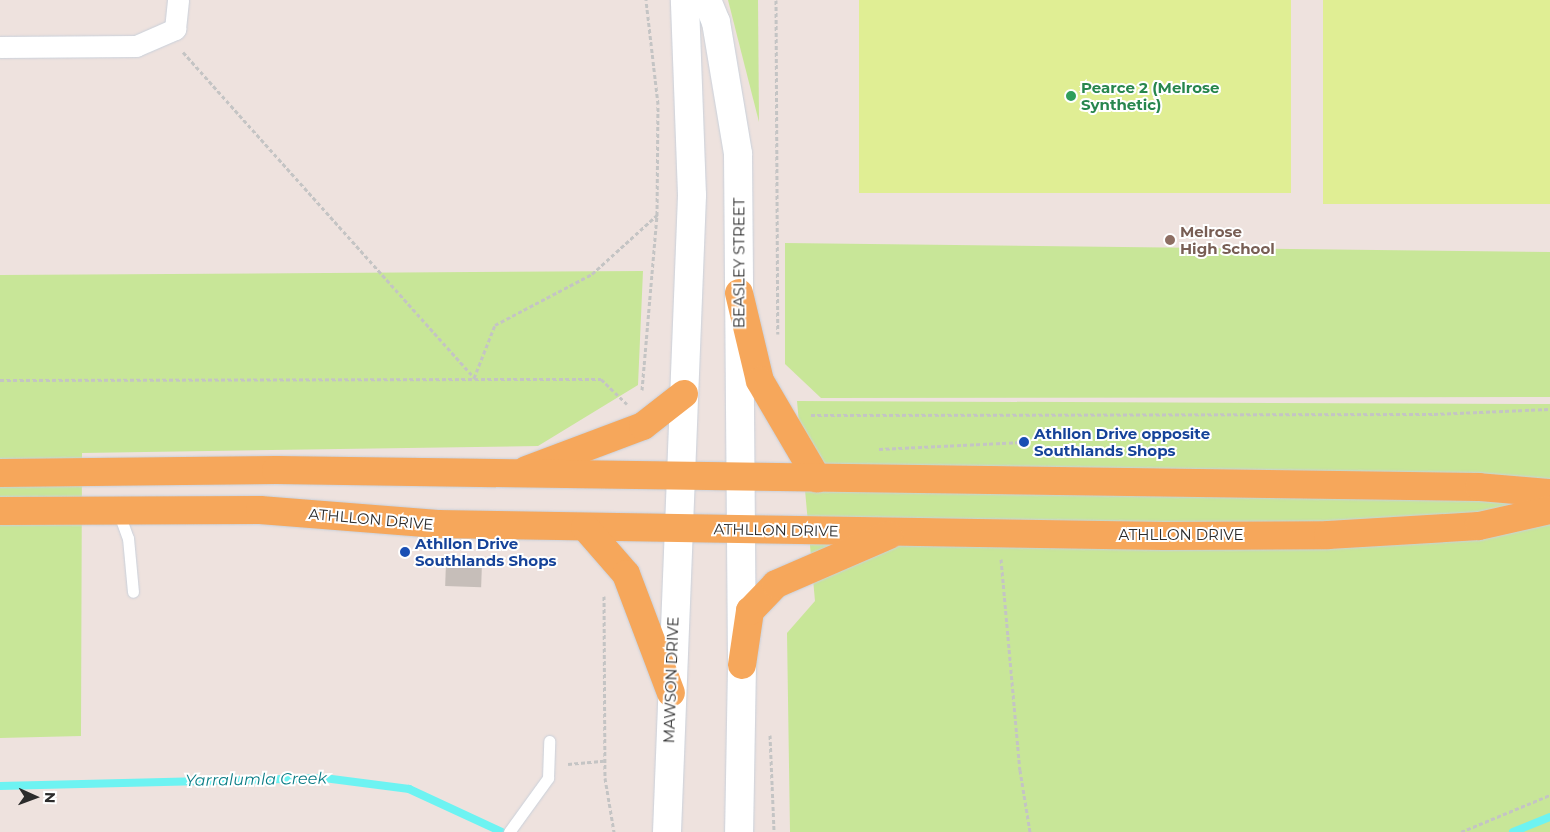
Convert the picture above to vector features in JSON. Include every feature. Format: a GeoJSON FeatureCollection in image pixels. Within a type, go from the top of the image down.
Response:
{"type":"FeatureCollection","features":[{"type":"Feature","properties":{"kind":"main road"},"geometry":{"type":"LineString","coordinates":[[678,528],[692,195],[685,0]]}},
{"type":"Feature","properties":{"kind":"main road","name":"BEASLEY STREET"},"geometry":{"type":"LineString","coordinates":[[707,0],[716,22],[738,154],[741,529]]}},
{"type":"Feature","properties":{"kind":"main road"},"geometry":{"type":"LineString","coordinates":[[739,293],[760,381],[818,478]]}},
{"type":"Feature","properties":{"kind":"main road"},"geometry":{"type":"LineString","coordinates":[[515,475],[643,426],[684,394]]}},
{"type":"Feature","properties":{"kind":"main road"},"geometry":{"type":"LineString","coordinates":[[0,473],[276,470],[515,475],[1479,487],[1550,493]]}},
{"type":"Feature","properties":{"kind":"main road","name":"ATHLLON DRIVE"},"geometry":{"type":"LineString","coordinates":[[0,511],[260,510],[437,524],[1000,534],[1328,535],[1479,526],[1550,510]]}},
{"type":"Feature","properties":{"kind":"main road"},"geometry":{"type":"LineString","coordinates":[[585,527],[626,574],[671,693]]}},
{"type":"Feature","properties":{"kind":"main road","name":"MAWSON DRIVE"},"geometry":{"type":"LineString","coordinates":[[667,832],[678,528]]}},
{"type":"Feature","properties":{"kind":"main road"},"geometry":{"type":"LineString","coordinates":[[739,832],[742,665],[741,529]]}},
{"type":"Feature","properties":{"kind":"main road"},"geometry":{"type":"LineString","coordinates":[[742,665],[750,611],[776,584],[897,532]]}},
{"type":"Feature","properties":{"kind":"street"},"geometry":{"type":"LineString","coordinates":[[0,47],[136,46],[175,29],[178,0]]}},
{"type":"Feature","properties":{"kind":"lane"},"geometry":{"type":"LineString","coordinates":[[117,510],[128,538],[133,592]]}},
{"type":"Feature","properties":{"kind":"lane"},"geometry":{"type":"LineString","coordinates":[[510,830],[548,778],[548,741]]}},
{"type":"Feature","properties":{"kind":"path"},"geometry":{"type":"LineString","coordinates":[[640,395],[643,389],[657,215],[658,104],[646,0]]}},
{"type":"Feature","properties":{"kind":"path"},"geometry":{"type":"LineString","coordinates":[[776,0],[778,338]]}},
{"type":"Feature","properties":{"kind":"path"},"geometry":{"type":"LineString","coordinates":[[166,33],[474,378]]}},
{"type":"Feature","properties":{"kind":"path"},"geometry":{"type":"LineString","coordinates":[[474,378],[495,325],[592,274],[657,215]]}},
{"type":"Feature","properties":{"kind":"path"},"geometry":{"type":"LineString","coordinates":[[0,380],[601,379]]}},
{"type":"Feature","properties":{"kind":"path"},"geometry":{"type":"LineString","coordinates":[[817,413],[1434,414],[1550,408]]}},
{"type":"Feature","properties":{"kind":"path"},"geometry":{"type":"LineString","coordinates":[[870,449],[1024,442]]}},
{"type":"Feature","properties":{"kind":"path"},"geometry":{"type":"LineString","coordinates":[[1000,534],[1019,760],[1030,832]]}},
{"type":"Feature","properties":{"kind":"path"},"geometry":{"type":"LineString","coordinates":[[604,593],[604,778],[614,832]]}},
{"type":"Feature","properties":{"kind":"path"},"geometry":{"type":"LineString","coordinates":[[770,733],[774,832]]}},
{"type":"Feature","properties":{"kind":"path"},"geometry":{"type":"LineString","coordinates":[[1461,832],[1550,795]]}},
{"type":"Feature","properties":{"kind":"green space"},"geometry":{"type":"Polygon","coordinates":[[[728,0],[758,0],[759,122],[728,0]]]}},
{"type":"Feature","properties":{"kind":"green space","name":"Pearce 2 (Melrose Synthetic)"},"geometry":{"type":"Polygon","coordinates":[[[859,0],[1291,0],[1291,193],[859,193],[859,0]]]}},
{"type":"Feature","properties":{"kind":"green space"},"geometry":{"type":"Polygon","coordinates":[[[1323,0],[1550,0],[1550,204],[1323,204],[1323,0]]]}},
{"type":"Feature","properties":{"kind":"green space"},"geometry":{"type":"Polygon","coordinates":[[[785,243],[1550,252],[1550,397],[821,398],[785,364],[785,243]]]}},
{"type":"Feature","properties":{"kind":"green space"},"geometry":{"type":"Polygon","coordinates":[[[643,271],[638,385],[538,446],[82,453],[81,736],[0,738],[0,275],[643,271]]]}},
{"type":"Feature","properties":{"kind":"green space"},"geometry":{"type":"Polygon","coordinates":[[[797,401],[1550,404],[1550,832],[790,832],[787,633],[815,601],[797,401]]]}},
{"type":"Feature","properties":{"kind":"building"},"geometry":{"type":"Polygon","coordinates":[[[446,562],[482,563],[481,587],[445,586],[446,562]]]}},
{"type":"Feature","properties":{"kind":"waterway","name":"Yarralumla Creek"},"geometry":{"type":"LineString","coordinates":[[0,786],[324,778],[409,789],[502,832]]}},
{"type":"Feature","properties":{"kind":"waterway","name":"Yarralumla Creek"},"geometry":{"type":"LineString","coordinates":[[1513,832],[1550,817]]}},
{"type":"Feature","properties":{"kind":"place","name":"Pearce 2 (Melrose Synthetic)"},"geometry":{"type":"Point","coordinates":[1071,96]}},
{"type":"Feature","properties":{"kind":"place","name":"Melrose High School"},"geometry":{"type":"Point","coordinates":[1170,240]}},
{"type":"Feature","properties":{"kind":"place","name":"Athllon Drive opposite Southlands Shops"},"geometry":{"type":"Point","coordinates":[1024,442]}},
{"type":"Feature","properties":{"kind":"place","name":"Athllon Drive Southlands Shops"},"geometry":{"type":"Point","coordinates":[405,552]}}]}
